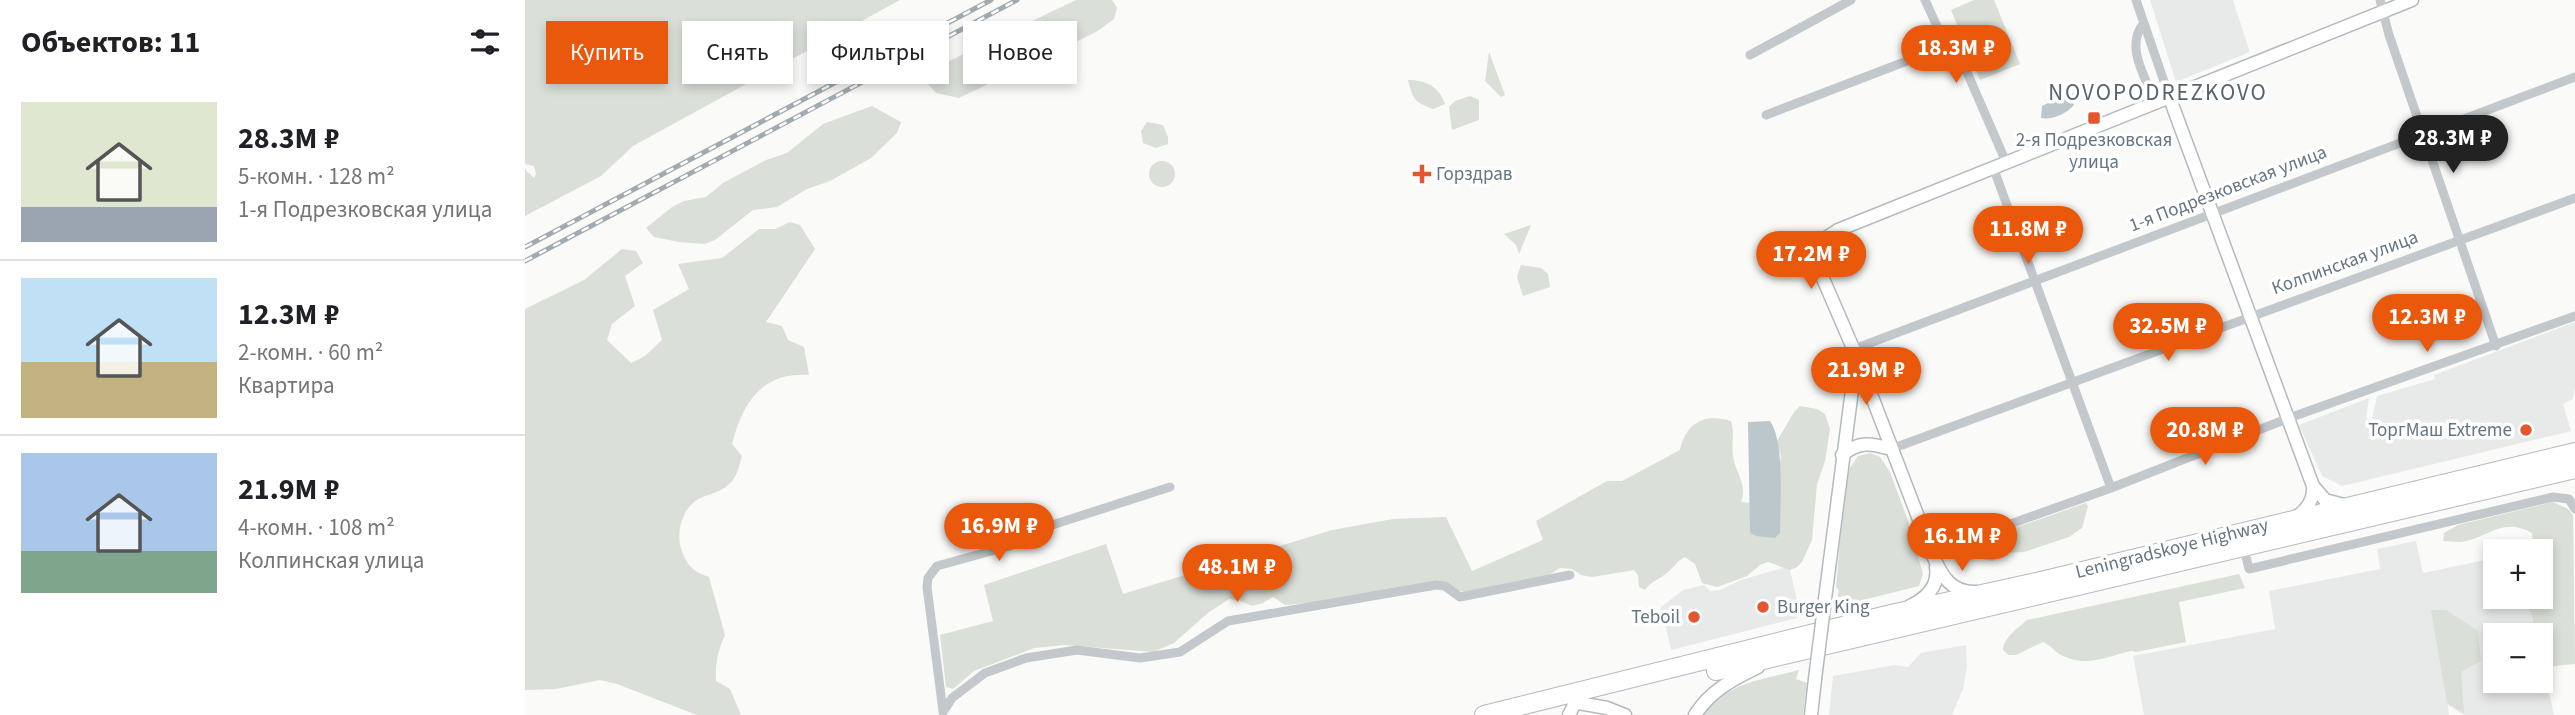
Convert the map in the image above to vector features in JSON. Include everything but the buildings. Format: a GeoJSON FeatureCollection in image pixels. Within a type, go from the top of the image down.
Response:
{"type":"FeatureCollection","features":[{"type":"Feature","properties":{"kind":"highway","name":"Leningradskoye Highway"},"geometry":{"type":"LineString","coordinates":[[1484,715],[1891,614],[2575,452]]}},
{"type":"Feature","properties":{"kind":"highway","name":"Leningradskoye Highway"},"geometry":{"type":"LineString","coordinates":[[1532,715],[1574,708],[1789,654],[2575,469]]}},
{"type":"Feature","properties":{"kind":"street"},"geometry":{"type":"LineString","coordinates":[[1751,55],[1851,0]]}},
{"type":"Feature","properties":{"kind":"street"},"geometry":{"type":"LineString","coordinates":[[1925,0],[1946,46],[1957,55],[1966,70],[2006,162]]}},
{"type":"Feature","properties":{"kind":"street"},"geometry":{"type":"LineString","coordinates":[[2136,0],[2313,486],[2319,495],[2329,502],[2354,505]]}},
{"type":"Feature","properties":{"kind":"street"},"geometry":{"type":"LineString","coordinates":[[1990,591],[1969,592],[1952,586],[1942,576],[1819,262],[1821,246],[1830,234],[2155,102],[2382,5],[2412,0]]}},
{"type":"Feature","properties":{"kind":"street"},"geometry":{"type":"LineString","coordinates":[[2382,5],[2496,346]]}},
{"type":"Feature","properties":{"kind":"street"},"geometry":{"type":"LineString","coordinates":[[2144,23],[2137,31],[2134,43],[2155,102]]}},
{"type":"Feature","properties":{"kind":"street"},"geometry":{"type":"LineString","coordinates":[[1766,115],[1946,46]]}},
{"type":"Feature","properties":{"kind":"street","name":"1-я Подрезковская улица"},"geometry":{"type":"LineString","coordinates":[[1855,352],[2035,280],[2575,77]]}},
{"type":"Feature","properties":{"kind":"street"},"geometry":{"type":"LineString","coordinates":[[1993,167],[2111,488]]}},
{"type":"Feature","properties":{"kind":"street","name":"Колпинская улица"},"geometry":{"type":"LineString","coordinates":[[1891,449],[2575,198]]}},
{"type":"Feature","properties":{"kind":"street"},"geometry":{"type":"LineString","coordinates":[[1933,556],[1949,546],[2111,488],[2289,418],[2575,316]]}},
{"type":"Feature","properties":{"kind":"street"},"geometry":{"type":"LineString","coordinates":[[1811,715],[1855,352]]}},
{"type":"Feature","properties":{"kind":"street"},"geometry":{"type":"LineString","coordinates":[[1842,455],[1865,443],[1891,449]]}},
{"type":"Feature","properties":{"kind":"street"},"geometry":{"type":"LineString","coordinates":[[2289,521],[2309,504],[2313,497],[2313,486]]}},
{"type":"Feature","properties":{"kind":"street"},"geometry":{"type":"LineString","coordinates":[[943,713],[927,587],[928,578],[937,566],[1024,542],[1046,527],[1170,487]]}},
{"type":"Feature","properties":{"kind":"street"},"geometry":{"type":"LineString","coordinates":[[2244,549],[2249,569],[2553,497],[2569,499],[2575,509]]}},
{"type":"Feature","properties":{"kind":"street"},"geometry":{"type":"LineString","coordinates":[[1891,614],[1915,604],[1931,591],[1937,578],[1933,556]]}},
{"type":"Feature","properties":{"kind":"street"},"geometry":{"type":"LineString","coordinates":[[943,713],[952,698],[985,673],[1026,658],[1077,650],[1140,658],[1180,652],[1228,621],[1436,585],[1445,586],[1459,597],[1570,575]]}},
{"type":"Feature","properties":{"kind":"street"},"geometry":{"type":"LineString","coordinates":[[1695,715],[1707,699],[1731,680],[1789,654]]}},
{"type":"Feature","properties":{"kind":"street"},"geometry":{"type":"LineString","coordinates":[[1574,708],[1607,708],[1625,715]]}},
{"type":"Feature","properties":{"kind":"shaded area"},"geometry":{"type":"Polygon","coordinates":[[[525,0],[900,0],[862,21],[807,21],[807,51],[793,59],[793,21],[682,21],[682,84],[746,84],[633,146],[601,176],[525,216],[525,169],[534,178],[536,174],[534,166],[525,164],[525,0]]]}},
{"type":"Feature","properties":{"kind":"shaded area"},"geometry":{"type":"Polygon","coordinates":[[[1076,0],[1112,0],[1117,8],[1114,19],[1077,41],[1077,21],[1032,21],[1076,0]]]}},
{"type":"Feature","properties":{"kind":"shaded area"},"geometry":{"type":"Polygon","coordinates":[[[1974,0],[1994,0],[2020,64],[1980,80],[1951,10],[1974,0]]]}},
{"type":"Feature","properties":{"kind":"shaded area"},"geometry":{"type":"Polygon","coordinates":[[[2150,0],[2233,0],[2250,52],[2176,82],[2150,0]]]}},
{"type":"Feature","properties":{"kind":"shaded area"},"geometry":{"type":"Polygon","coordinates":[[[1489,52],[1505,95],[1501,97],[1485,81],[1489,52]]]}},
{"type":"Feature","properties":{"kind":"shaded area"},"geometry":{"type":"Polygon","coordinates":[[[963,54],[963,84],[988,84],[959,98],[936,93],[928,84],[949,84],[949,61],[963,54]]]}},
{"type":"Feature","properties":{"kind":"shaded area"},"geometry":{"type":"Polygon","coordinates":[[[1408,80],[1431,85],[1445,104],[1433,109],[1418,102],[1408,80]]]}},
{"type":"Feature","properties":{"kind":"shaded area"},"geometry":{"type":"Polygon","coordinates":[[[2074,93],[2074,105],[2067,111],[2054,117],[2041,118],[2042,106],[2074,93]]]}},
{"type":"Feature","properties":{"kind":"shaded area"},"geometry":{"type":"Polygon","coordinates":[[[1470,96],[1479,100],[1479,120],[1452,130],[1449,107],[1455,101],[1470,96]]]}},
{"type":"Feature","properties":{"kind":"shaded area"},"geometry":{"type":"Polygon","coordinates":[[[872,106],[901,122],[897,133],[871,158],[830,181],[807,189],[777,207],[753,210],[715,240],[704,244],[654,237],[646,228],[672,207],[684,201],[706,197],[723,183],[766,160],[787,153],[823,124],[872,106]]]}},
{"type":"Feature","properties":{"kind":"shaded area"},"geometry":{"type":"Polygon","coordinates":[[[1147,122],[1163,125],[1168,144],[1156,148],[1143,143],[1141,131],[1147,122]]]}},
{"type":"Feature","properties":{"kind":"shaded area"},"geometry":{"type":"Polygon","coordinates":[[[1162,161],[1171,165],[1175,174],[1171,183],[1162,187],[1153,183],[1149,174],[1153,165],[1162,161]]]}},
{"type":"Feature","properties":{"kind":"shaded area"},"geometry":{"type":"Polygon","coordinates":[[[790,222],[800,225],[815,249],[766,322],[782,326],[788,340],[804,347],[809,375],[779,378],[757,393],[742,415],[732,444],[742,456],[736,475],[724,488],[694,502],[683,517],[679,536],[687,563],[709,577],[725,635],[717,657],[716,681],[730,689],[741,715],[697,715],[600,680],[556,689],[525,690],[525,309],[584,280],[622,249],[636,251],[643,263],[625,276],[635,306],[612,324],[607,340],[631,363],[645,356],[662,340],[653,310],[689,289],[678,264],[722,258],[759,229],[775,229],[790,222]]]}},
{"type":"Feature","properties":{"kind":"shaded area"},"geometry":{"type":"Polygon","coordinates":[[[1531,225],[1519,254],[1516,245],[1504,234],[1531,225]]]}},
{"type":"Feature","properties":{"kind":"shaded area"},"geometry":{"type":"Polygon","coordinates":[[[1521,265],[1541,268],[1548,274],[1550,287],[1523,296],[1517,277],[1521,265]]]}},
{"type":"Feature","properties":{"kind":"shaded area"},"geometry":{"type":"Polygon","coordinates":[[[2575,322],[2575,387],[2573,399],[2563,404],[2571,431],[2342,486],[2322,476],[2299,425],[2369,398],[2366,418],[2372,419],[2377,396],[2435,379],[2434,375],[2575,322]]]}},
{"type":"Feature","properties":{"kind":"shaded area"},"geometry":{"type":"Polygon","coordinates":[[[1800,406],[1817,409],[1825,414],[1830,429],[1825,461],[1817,484],[1812,540],[1802,562],[1790,570],[1768,562],[1747,576],[1717,587],[1702,583],[1695,564],[1685,557],[1645,590],[1639,587],[1638,575],[1634,570],[1592,577],[1581,575],[1572,569],[1560,568],[1544,578],[1466,592],[1456,590],[1448,583],[1336,601],[1285,605],[1273,597],[1252,606],[1229,599],[1209,612],[1174,643],[1153,652],[1065,645],[1034,648],[974,671],[953,689],[946,687],[940,635],[993,621],[984,585],[1106,544],[1123,594],[1332,530],[1393,519],[1446,517],[1472,571],[1543,540],[1536,521],[1607,481],[1622,481],[1680,450],[1692,426],[1705,419],[1731,421],[1734,462],[1743,490],[1741,502],[1750,503],[1750,533],[1779,468],[1781,456],[1776,443],[1800,406]]]}},
{"type":"Feature","properties":{"kind":"shaded area"},"geometry":{"type":"Polygon","coordinates":[[[1770,421],[1778,443],[1781,474],[1780,533],[1775,538],[1750,533],[1748,422],[1770,421]]]}},
{"type":"Feature","properties":{"kind":"shaded area"},"geometry":{"type":"Polygon","coordinates":[[[1870,453],[1880,457],[1890,472],[1923,574],[1919,586],[1835,607],[1839,590],[1836,587],[1846,474],[1858,456],[1870,453]]]}},
{"type":"Feature","properties":{"kind":"shaded area"},"geometry":{"type":"Polygon","coordinates":[[[2553,502],[2568,509],[2573,515],[2575,664],[2553,666],[2553,623],[2533,623],[2528,609],[2553,609],[2553,539],[2533,539],[2532,533],[2512,527],[2495,530],[2470,540],[2443,541],[2444,533],[2458,525],[2553,502]]]}},
{"type":"Feature","properties":{"kind":"shaded area"},"geometry":{"type":"Polygon","coordinates":[[[2086,503],[2088,506],[2082,528],[2069,537],[2024,552],[2007,553],[1992,561],[1977,558],[1962,562],[1950,558],[1952,550],[2086,503]]]}},
{"type":"Feature","properties":{"kind":"shaded area"},"geometry":{"type":"Polygon","coordinates":[[[2416,541],[2423,573],[2483,560],[2483,609],[2528,609],[2533,623],[2483,623],[2483,693],[2549,693],[2554,715],[2464,715],[2448,705],[2449,715],[2144,715],[2133,656],[2275,629],[2269,591],[2380,569],[2377,549],[2416,541]]]}},
{"type":"Feature","properties":{"kind":"shaded area"},"geometry":{"type":"Polygon","coordinates":[[[1789,566],[1799,608],[1797,618],[1671,650],[1661,607],[1683,590],[1704,585],[1710,591],[1720,590],[1741,580],[1789,566]]]}},
{"type":"Feature","properties":{"kind":"shaded area"},"geometry":{"type":"Polygon","coordinates":[[[2239,574],[2245,588],[2179,602],[2186,642],[2087,661],[2070,659],[2043,642],[2016,655],[2009,655],[2003,650],[2009,637],[2027,620],[2239,574]]]}},
{"type":"Feature","properties":{"kind":"shaded area"},"geometry":{"type":"Polygon","coordinates":[[[2431,610],[2446,610],[2478,631],[2481,661],[2461,672],[2464,713],[2447,703],[2431,610]]]}},
{"type":"Feature","properties":{"kind":"shaded area"},"geometry":{"type":"Polygon","coordinates":[[[1966,645],[1967,667],[1963,689],[1952,715],[1829,715],[1833,676],[1895,665],[1908,667],[1921,653],[1966,645]]]}},
{"type":"Feature","properties":{"kind":"shaded area"},"geometry":{"type":"Polygon","coordinates":[[[1799,670],[1796,679],[1807,683],[1803,715],[1702,715],[1723,695],[1734,689],[1799,670]]]}},
{"type":"Feature","properties":{"kind":"railway"},"geometry":{"type":"LineString","coordinates":[[525,247],[991,0]]}},
{"type":"Feature","properties":{"kind":"railway"},"geometry":{"type":"LineString","coordinates":[[525,261],[1017,0]]}},
{"type":"Feature","properties":{"kind":"place","name":"2-я Подрезковская улица"},"geometry":{"type":"Point","coordinates":[2094,118]}},
{"type":"Feature","properties":{"kind":"place","name":"Горздрав"},"geometry":{"type":"Point","coordinates":[1422,174]}},
{"type":"Feature","properties":{"kind":"place","name":"ТоргМаш Extreme"},"geometry":{"type":"Point","coordinates":[2526,430]}},
{"type":"Feature","properties":{"kind":"place","name":"Burger King"},"geometry":{"type":"Point","coordinates":[1763,607]}},
{"type":"Feature","properties":{"kind":"place","name":"Teboil"},"geometry":{"type":"Point","coordinates":[1694,617]}},
{"type":"Feature","properties":{"kind":"district","name":"NOVOPODREZKOVO"},"geometry":{"type":"Point","coordinates":[2158,92]}}]}
